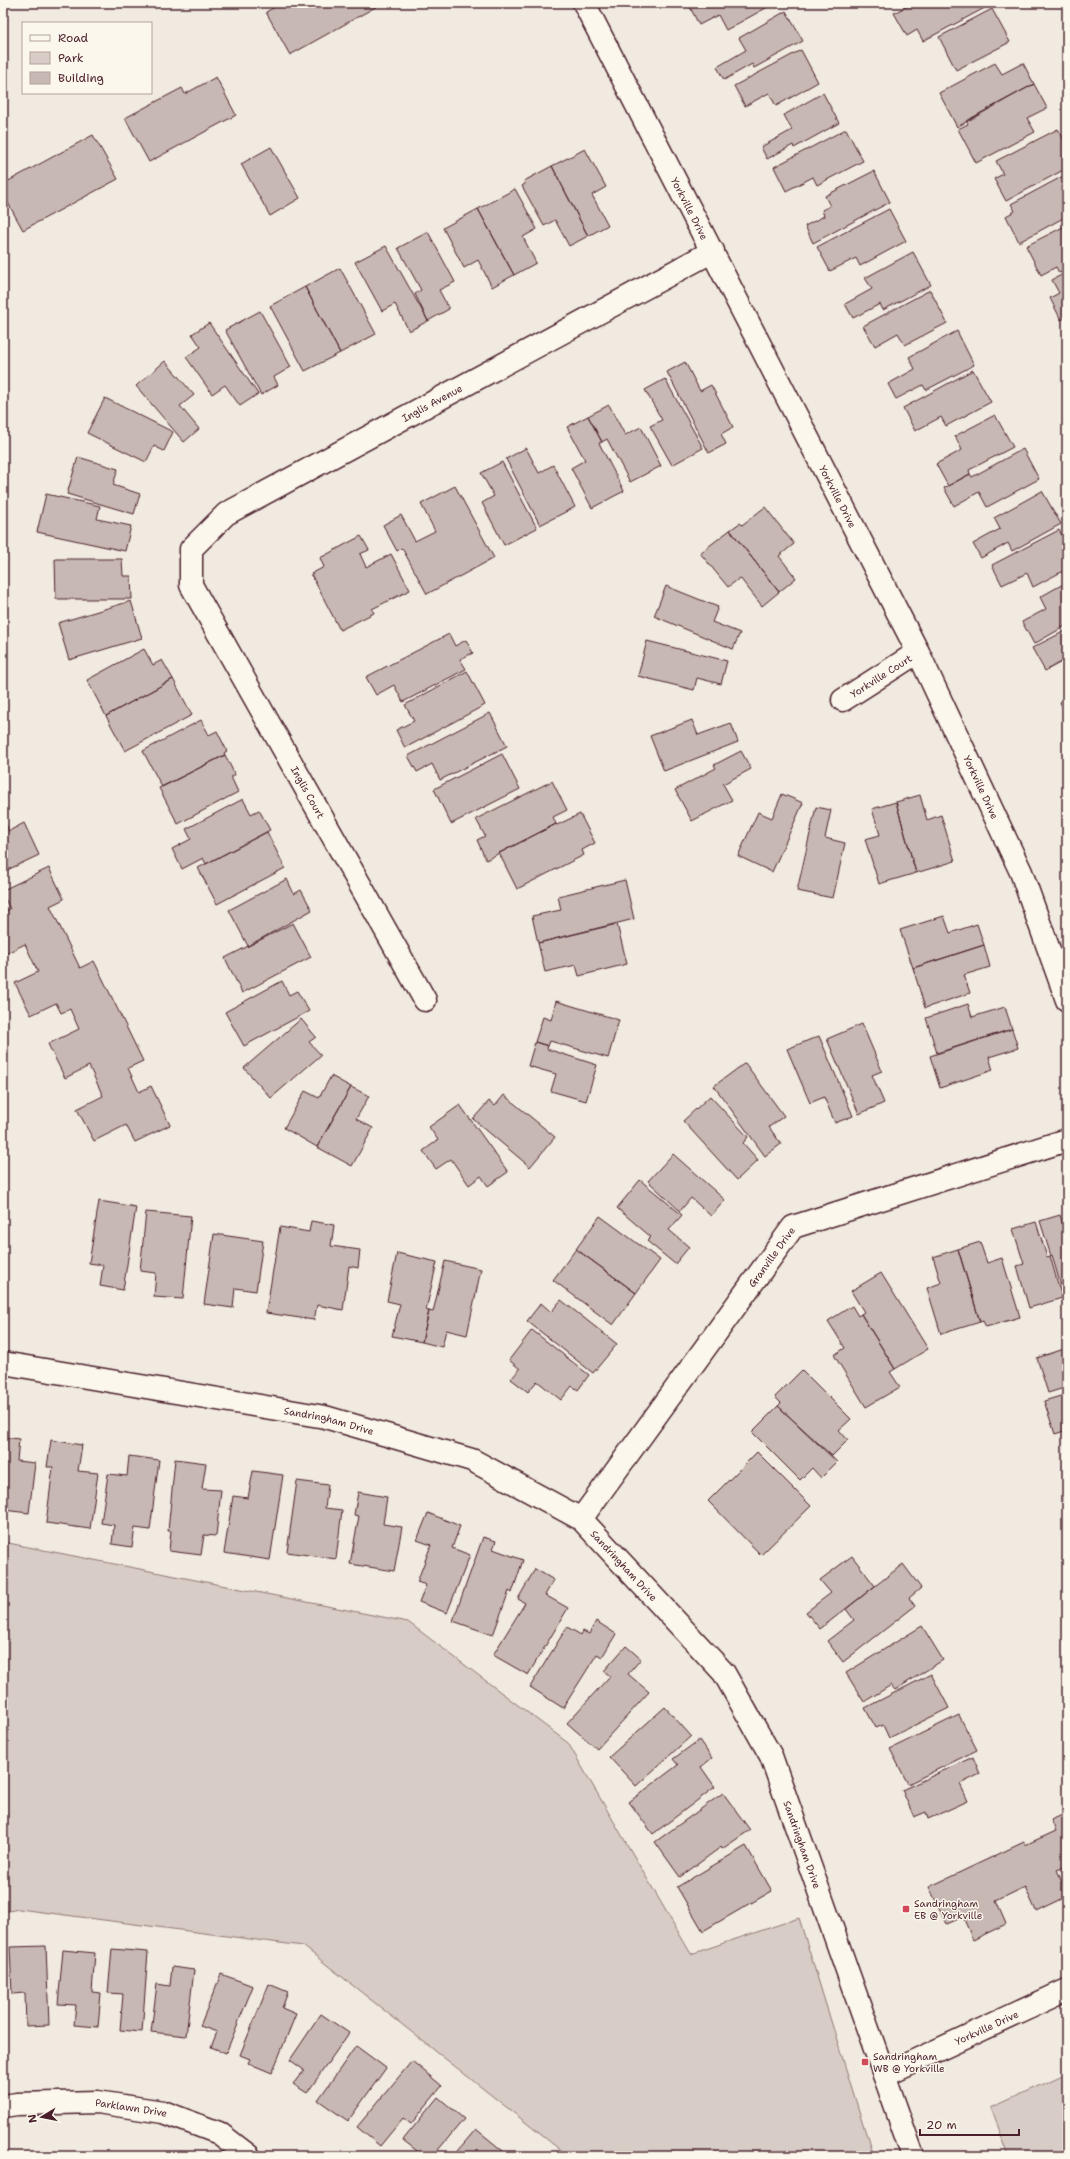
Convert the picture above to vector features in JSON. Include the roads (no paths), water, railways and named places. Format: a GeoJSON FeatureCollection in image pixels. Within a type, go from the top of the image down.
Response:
{"type":"FeatureCollection","features":[{"type":"Feature","properties":{"kind":"street","name":"Yorkville Drive"},"geometry":{"type":"LineString","coordinates":[[584,3],[713,251],[918,652],[1021,872],[1067,1000]]}},
{"type":"Feature","properties":{"kind":"street","name":"Inglis Avenue"},"geometry":{"type":"LineString","coordinates":[[191,584],[191,549],[226,514],[713,251]]}},
{"type":"Feature","properties":{"kind":"street","name":"Inglis Court"},"geometry":{"type":"LineString","coordinates":[[191,584],[425,1000]]}},
{"type":"Feature","properties":{"kind":"street","name":"Yorkville Court"},"geometry":{"type":"LineString","coordinates":[[843,700],[918,652]]}},
{"type":"Feature","properties":{"kind":"street","name":"Granville Drive"},"geometry":{"type":"LineString","coordinates":[[581,1519],[793,1227],[1067,1140]]}},
{"type":"Feature","properties":{"kind":"street","name":"Sandringham Drive"},"geometry":{"type":"LineString","coordinates":[[3,1363],[325,1417],[472,1460],[581,1519],[724,1673],[771,1756],[912,2156]]}},
{"type":"Feature","properties":{"kind":"street","name":"Yorkville Drive"},"geometry":{"type":"LineString","coordinates":[[884,2075],[1067,1990]]}},
{"type":"Feature","properties":{"kind":"street","name":"Parklawn Drive"},"geometry":{"type":"LineString","coordinates":[[3,2106],[17,2104],[97,2102],[164,2112],[219,2133],[249,2156]]}},
{"type":"Feature","properties":{"kind":"place","name":"Sandringham EB @ Yorkville"},"geometry":{"type":"Point","coordinates":[906,1909]}},
{"type":"Feature","properties":{"kind":"place","name":"Sandringham WB @ Yorkville"},"geometry":{"type":"Point","coordinates":[865,2062]}}]}
